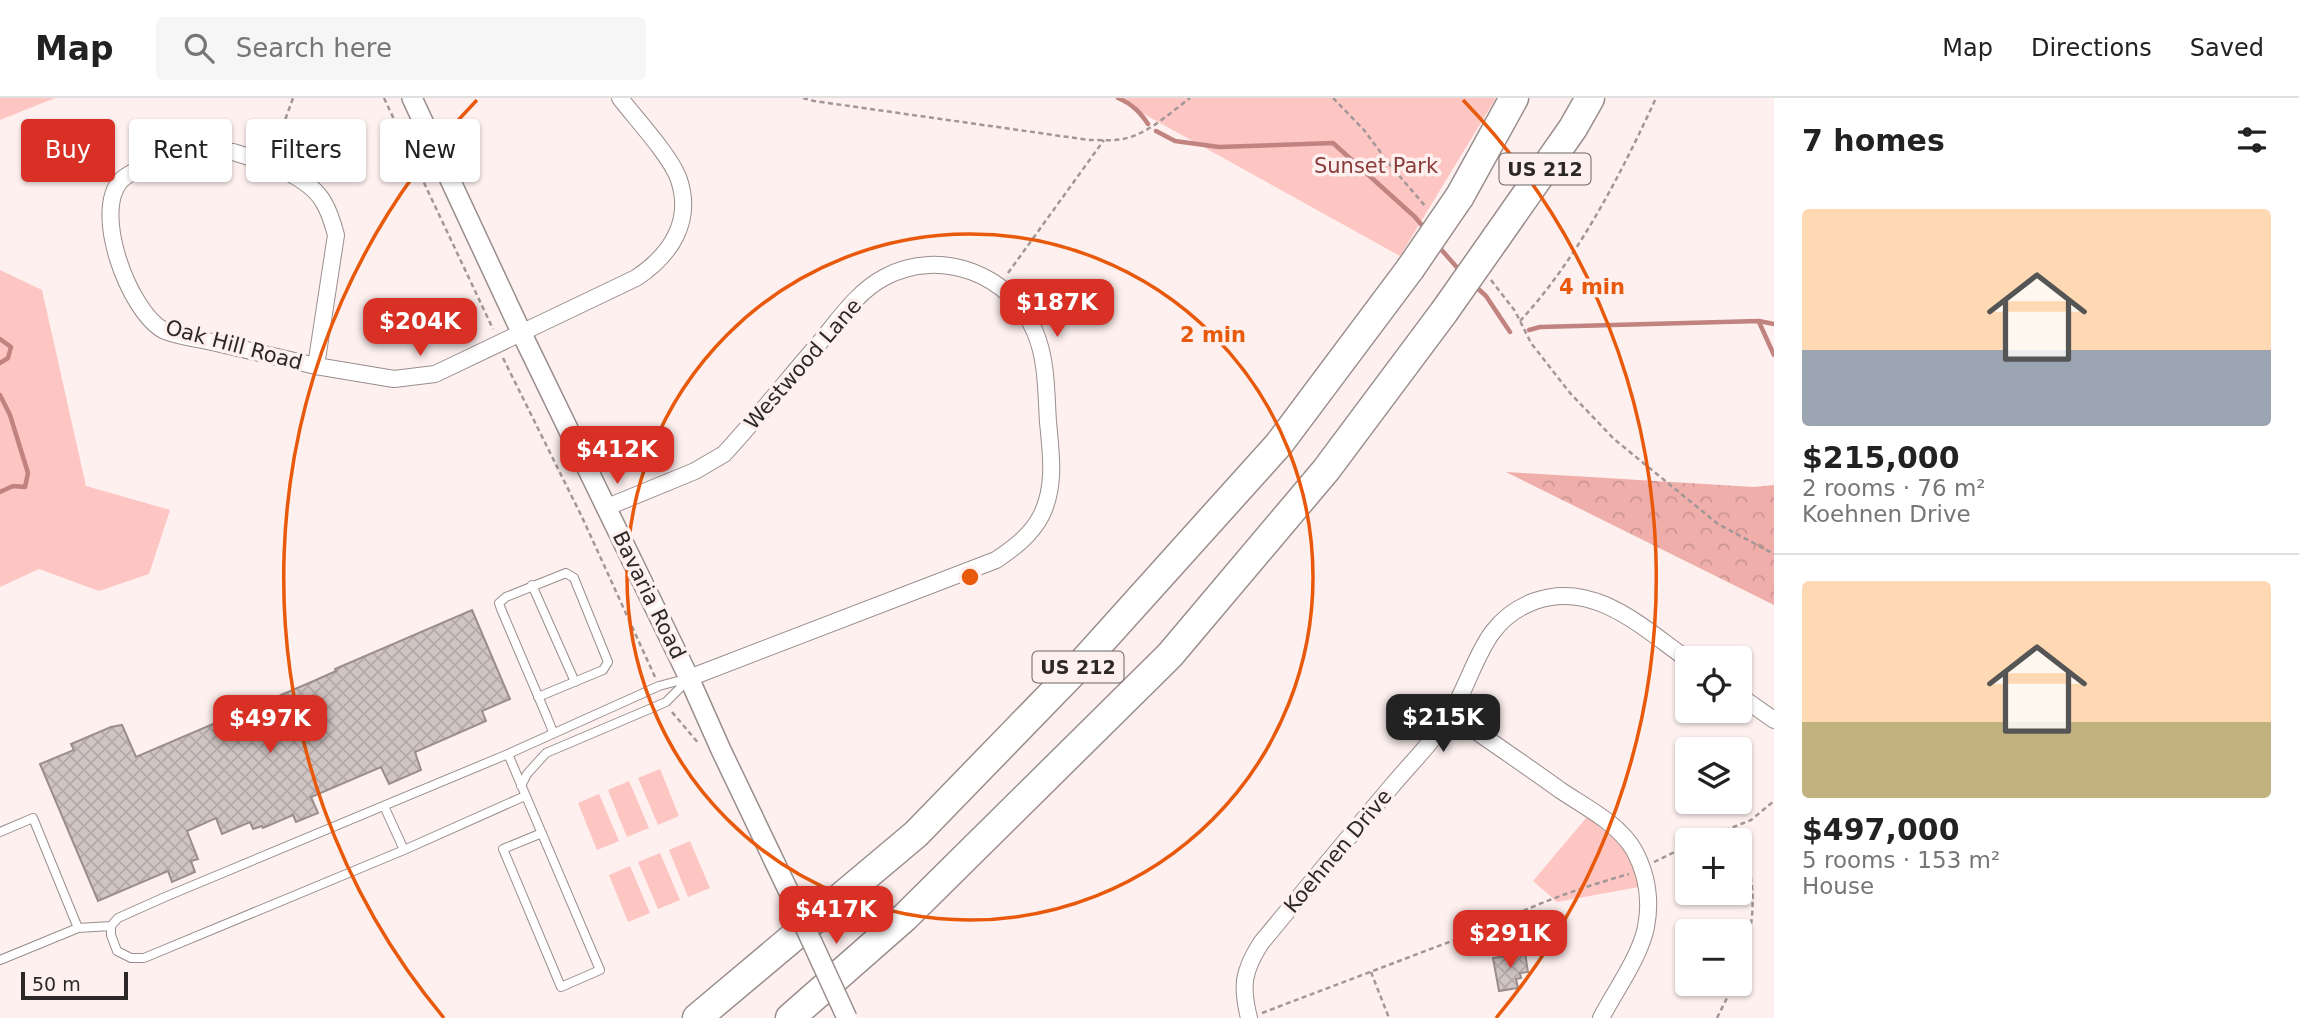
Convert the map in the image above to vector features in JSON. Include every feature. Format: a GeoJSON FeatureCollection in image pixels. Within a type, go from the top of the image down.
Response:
{"type":"FeatureCollection","features":[{"type":"Feature","properties":{"kind":"highway","name":"US 212"},"geometry":{"type":"LineString","coordinates":[[698,1018],[916,834],[1082,663],[1279,444],[1410,270],[1460,196],[1514,98]]}},
{"type":"Feature","properties":{"kind":"highway","name":"US 212"},"geometry":{"type":"LineString","coordinates":[[790,1018],[905,917],[1170,655],[1326,470],[1444,312],[1573,128],[1590,98]]}},
{"type":"Feature","properties":{"kind":"street","name":"Bavaria Road"},"geometry":{"type":"LineString","coordinates":[[412,98],[605,508],[689,678],[847,1018]]}},
{"type":"Feature","properties":{"kind":"street","name":"Oak Hill Road"},"geometry":{"type":"LineString","coordinates":[[246,156],[233,152],[185,155],[138,170],[124,177],[115,187],[110,199],[109,214],[118,259],[144,313],[164,330],[316,366],[394,379],[435,374],[636,278],[652,268],[667,253],[677,234],[682,214],[682,194],[677,176],[620,98]]}},
{"type":"Feature","properties":{"kind":"street","name":"Oak Hill Road"},"geometry":{"type":"LineString","coordinates":[[303,182],[323,201],[336,235],[316,366]]}},
{"type":"Feature","properties":{"kind":"street","name":"Westwood Lane"},"geometry":{"type":"LineString","coordinates":[[605,508],[695,471],[724,454],[854,301],[885,277],[923,265],[965,268],[999,286],[1024,311],[1035,332],[1042,355],[1052,471],[1049,497],[1040,518],[1029,533],[1013,549],[996,559],[689,678]]}},
{"type":"Feature","properties":{"kind":"street","name":"Koehnen Drive"},"geometry":{"type":"LineString","coordinates":[[1249,1018],[1244,997],[1244,977],[1256,951],[1451,714],[1483,644],[1501,623],[1535,601],[1559,596],[1579,596],[1601,602],[1622,613],[1675,651]]}},
{"type":"Feature","properties":{"kind":"street"},"geometry":{"type":"LineString","coordinates":[[1752,704],[1774,720]]}},
{"type":"Feature","properties":{"kind":"street"},"geometry":{"type":"LineString","coordinates":[[1451,714],[1608,823],[1633,849],[1647,887],[1645,931],[1636,954],[1601,1018]]}},
{"type":"Feature","properties":{"kind":"lane"},"geometry":{"type":"LineString","coordinates":[[538,697],[603,670],[608,662],[574,578],[563,572],[506,597],[499,603],[538,697],[554,732]]}},
{"type":"Feature","properties":{"kind":"lane"},"geometry":{"type":"LineString","coordinates":[[532,585],[575,682]]}},
{"type":"Feature","properties":{"kind":"lane"},"geometry":{"type":"LineString","coordinates":[[525,796],[404,850],[144,958],[131,958],[117,951],[111,936],[111,926],[118,918],[165,897],[508,754],[659,686],[689,678]]}},
{"type":"Feature","properties":{"kind":"lane"},"geometry":{"type":"LineString","coordinates":[[521,786],[532,767],[546,754],[666,702],[689,678]]}},
{"type":"Feature","properties":{"kind":"lane"},"geometry":{"type":"LineString","coordinates":[[539,739],[546,754]]}},
{"type":"Feature","properties":{"kind":"lane"},"geometry":{"type":"LineString","coordinates":[[508,754],[525,796],[542,833],[600,970],[561,987],[503,849],[542,833]]}},
{"type":"Feature","properties":{"kind":"lane"},"geometry":{"type":"LineString","coordinates":[[384,806],[404,850]]}},
{"type":"Feature","properties":{"kind":"lane"},"geometry":{"type":"LineString","coordinates":[[0,832],[33,818],[78,928]]}},
{"type":"Feature","properties":{"kind":"lane"},"geometry":{"type":"LineString","coordinates":[[0,960],[78,928],[111,926]]}},
{"type":"Feature","properties":{"kind":"path"},"geometry":{"type":"LineString","coordinates":[[285,119],[293,98]]}},
{"type":"Feature","properties":{"kind":"path"},"geometry":{"type":"LineString","coordinates":[[384,98],[495,333],[503,358],[582,517],[659,686]]}},
{"type":"Feature","properties":{"kind":"path"},"geometry":{"type":"LineString","coordinates":[[803,98],[814,102],[1089,140],[1121,139],[1136,135],[1190,98]]}},
{"type":"Feature","properties":{"kind":"path"},"geometry":{"type":"LineString","coordinates":[[1656,98],[1595,218],[1538,301],[1520,321],[1531,343],[1570,393],[1614,439],[1718,524],[1774,554]]}},
{"type":"Feature","properties":{"kind":"path"},"geometry":{"type":"LineString","coordinates":[[999,286],[1104,140]]}},
{"type":"Feature","properties":{"kind":"path"},"geometry":{"type":"LineString","coordinates":[[666,702],[704,750]]}},
{"type":"Feature","properties":{"kind":"path"},"geometry":{"type":"LineString","coordinates":[[1737,828],[1774,801]]}},
{"type":"Feature","properties":{"kind":"path"},"geometry":{"type":"LineString","coordinates":[[1249,1018],[1486,928],[1519,911],[1576,889],[1632,873],[1675,852]]}},
{"type":"Feature","properties":{"kind":"path"},"geometry":{"type":"LineString","coordinates":[[1751,919],[1752,882]]}},
{"type":"Feature","properties":{"kind":"path"},"geometry":{"type":"LineString","coordinates":[[1371,972],[1389,1018]]}},
{"type":"Feature","properties":{"kind":"path"},"geometry":{"type":"LineString","coordinates":[[1717,1018],[1728,996]]}},
{"type":"Feature","properties":{"kind":"green space"},"geometry":{"type":"Polygon","coordinates":[[[0,98],[55,98],[0,120],[0,98]]]}},
{"type":"Feature","properties":{"kind":"green space","name":"Sunset Park"},"geometry":{"type":"Polygon","coordinates":[[[1115,98],[1496,98],[1400,256],[1115,98]]]}},
{"type":"Feature","properties":{"kind":"green space"},"geometry":{"type":"Polygon","coordinates":[[[0,270],[42,290],[86,486],[170,510],[149,574],[99,591],[39,569],[0,587],[0,270]]]}},
{"type":"Feature","properties":{"kind":"green space"},"geometry":{"type":"Polygon","coordinates":[[[1506,472],[1754,487],[1774,485],[1774,605],[1506,472]]]}},
{"type":"Feature","properties":{"kind":"green space"},"geometry":{"type":"Polygon","coordinates":[[[660,769],[679,816],[658,825],[638,778],[660,769]]]}},
{"type":"Feature","properties":{"kind":"green space"},"geometry":{"type":"Polygon","coordinates":[[[629,781],[649,828],[627,837],[608,790],[629,781]]]}},
{"type":"Feature","properties":{"kind":"green space"},"geometry":{"type":"Polygon","coordinates":[[[599,794],[619,841],[597,850],[578,803],[599,794]]]}},
{"type":"Feature","properties":{"kind":"green space"},"geometry":{"type":"Polygon","coordinates":[[[1587,817],[1627,853],[1644,886],[1557,902],[1533,881],[1587,817]]]}},
{"type":"Feature","properties":{"kind":"green space"},"geometry":{"type":"Polygon","coordinates":[[[690,841],[710,888],[688,897],[669,850],[690,841]]]}},
{"type":"Feature","properties":{"kind":"green space"},"geometry":{"type":"Polygon","coordinates":[[[660,853],[680,900],[658,909],[638,862],[660,853]]]}},
{"type":"Feature","properties":{"kind":"green space"},"geometry":{"type":"Polygon","coordinates":[[[630,866],[650,913],[628,922],[609,875],[630,866]]]}},
{"type":"Feature","properties":{"kind":"building"},"geometry":{"type":"Polygon","coordinates":[[[472,610],[510,699],[482,711],[486,721],[415,752],[421,770],[389,784],[381,767],[311,797],[318,813],[296,822],[293,815],[263,828],[253,829],[250,822],[222,834],[216,818],[187,831],[198,859],[191,861],[195,872],[172,882],[168,871],[98,901],[40,764],[74,750],[71,744],[122,725],[136,757],[472,610]]]}},
{"type":"Feature","properties":{"kind":"building"},"geometry":{"type":"Polygon","coordinates":[[[1525,953],[1528,972],[1520,973],[1521,978],[1516,979],[1518,988],[1499,991],[1493,958],[1525,953]]]}},
{"type":"Feature","properties":{"kind":"waterway"},"geometry":{"type":"LineString","coordinates":[[1118,98],[1135,109],[1148,124]]}},
{"type":"Feature","properties":{"kind":"waterway"},"geometry":{"type":"LineString","coordinates":[[1156,131],[1175,141],[1219,147],[1333,143],[1425,229]]}},
{"type":"Feature","properties":{"kind":"waterway"},"geometry":{"type":"LineString","coordinates":[[1439,247],[1461,272]]}},
{"type":"Feature","properties":{"kind":"waterway"},"geometry":{"type":"LineString","coordinates":[[1474,285],[1486,296],[1510,332]]}},
{"type":"Feature","properties":{"kind":"waterway"},"geometry":{"type":"LineString","coordinates":[[1529,330],[1540,327],[1759,321],[1774,324]]}},
{"type":"Feature","properties":{"kind":"waterway"},"geometry":{"type":"LineString","coordinates":[[1759,322],[1774,355]]}},
{"type":"Feature","properties":{"kind":"waterway"},"geometry":{"type":"LineString","coordinates":[[0,339],[11,347],[8,358],[0,363]]}},
{"type":"Feature","properties":{"kind":"waterway"},"geometry":{"type":"LineString","coordinates":[[0,395],[10,415],[28,473],[25,487],[13,486],[0,492]]}}]}
